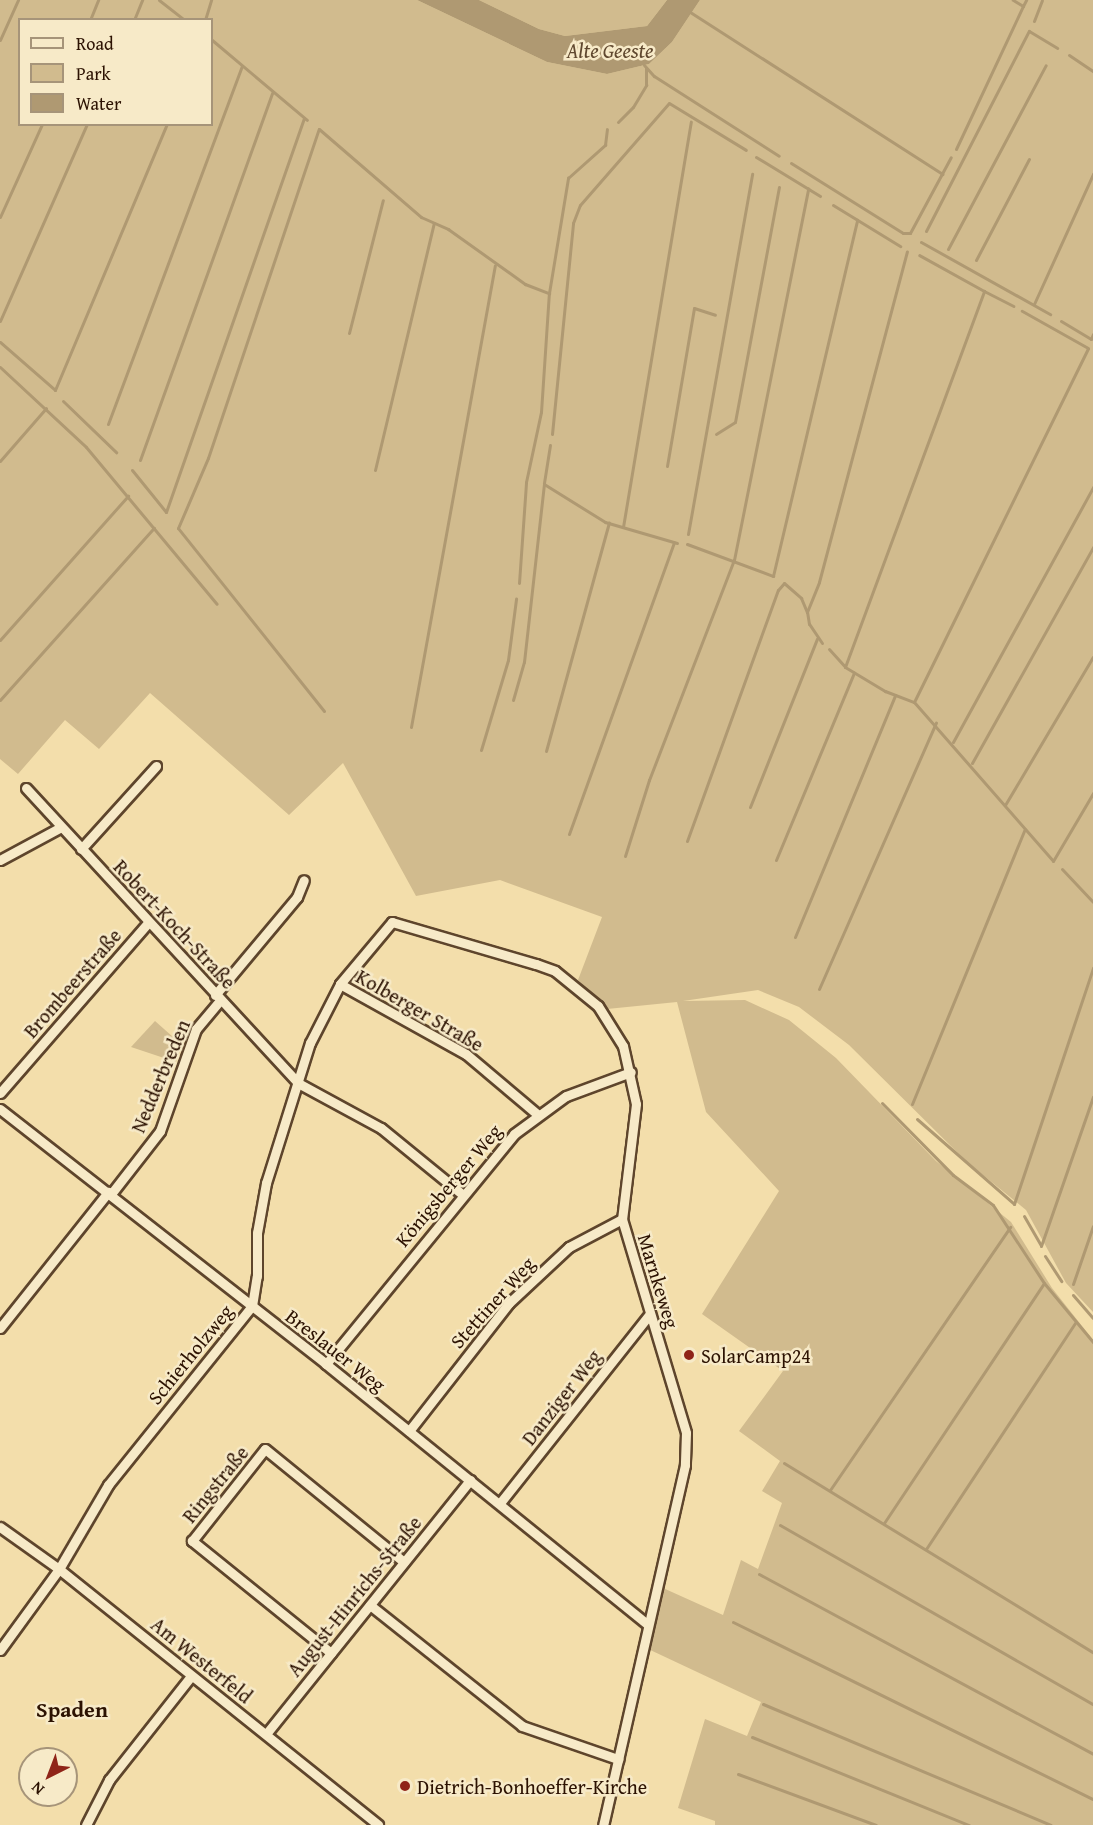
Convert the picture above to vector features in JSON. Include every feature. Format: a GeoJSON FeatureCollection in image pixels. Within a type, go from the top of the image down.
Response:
{"type":"FeatureCollection","features":[{"type":"Feature","properties":{"kind":"street"},"geometry":{"type":"LineString","coordinates":[[81,849],[156,766]]}},
{"type":"Feature","properties":{"kind":"street","name":"Robert-Koch-Straße"},"geometry":{"type":"LineString","coordinates":[[26,788],[148,923],[298,1083],[381,1128],[462,1194]]}},
{"type":"Feature","properties":{"kind":"street"},"geometry":{"type":"LineString","coordinates":[[0,861],[61,828]]}},
{"type":"Feature","properties":{"kind":"street","name":"Nedderbreden"},"geometry":{"type":"LineString","coordinates":[[0,1328],[160,1131],[195,1029],[297,897],[304,880]]}},
{"type":"Feature","properties":{"kind":"street","name":"Schierholzweg"},"geometry":{"type":"LineString","coordinates":[[0,1650],[59,1569],[108,1485],[252,1306],[256,1293],[260,1207],[310,1043],[340,984],[392,922]]}},
{"type":"Feature","properties":{"kind":"street","name":"Marnkeweg"},"geometry":{"type":"LineString","coordinates":[[392,922],[555,971],[598,1006],[623,1046],[631,1072],[636,1104],[622,1219],[683,1413],[687,1446],[603,1825]]}},
{"type":"Feature","properties":{"kind":"street","name":"Brombeerstraße"},"geometry":{"type":"LineString","coordinates":[[0,1093],[148,923]]}},
{"type":"Feature","properties":{"kind":"street","name":"Kolberger Straße"},"geometry":{"type":"LineString","coordinates":[[340,984],[466,1054],[537,1113]]}},
{"type":"Feature","properties":{"kind":"street","name":"Königsberger Weg"},"geometry":{"type":"LineString","coordinates":[[326,1364],[492,1156],[537,1113],[566,1096],[631,1072]]}},
{"type":"Feature","properties":{"kind":"street","name":"Breslauer Weg"},"geometry":{"type":"LineString","coordinates":[[2,1115],[110,1193],[500,1503],[647,1624]]}},
{"type":"Feature","properties":{"kind":"street","name":"Stettiner Weg"},"geometry":{"type":"LineString","coordinates":[[409,1431],[509,1303],[569,1247],[622,1219]]}},
{"type":"Feature","properties":{"kind":"street","name":"Danziger Weg"},"geometry":{"type":"LineString","coordinates":[[500,1503],[650,1314]]}},
{"type":"Feature","properties":{"kind":"street","name":"Ringstraße"},"geometry":{"type":"LineString","coordinates":[[331,1653],[192,1541],[265,1449],[404,1562]]}},
{"type":"Feature","properties":{"kind":"street","name":"August-Hinrichs-Straße"},"geometry":{"type":"LineString","coordinates":[[266,1734],[470,1480]]}},
{"type":"Feature","properties":{"kind":"street","name":"Am Westerfeld"},"geometry":{"type":"LineString","coordinates":[[0,1527],[59,1569],[378,1825]]}},
{"type":"Feature","properties":{"kind":"street"},"geometry":{"type":"LineString","coordinates":[[0,1537],[11,1536]]}},
{"type":"Feature","properties":{"kind":"street"},"geometry":{"type":"LineString","coordinates":[[370,1605],[522,1726],[618,1759]]}},
{"type":"Feature","properties":{"kind":"street"},"geometry":{"type":"LineString","coordinates":[[86,1825],[109,1780],[191,1676]]}},
{"type":"Feature","properties":{"kind":"green space"},"geometry":{"type":"Polygon","coordinates":[[[0,0],[417,0],[547,62],[607,74],[649,64],[672,42],[700,0],[1093,0],[1093,1312],[1066,1283],[1026,1210],[967,1162],[849,1045],[799,1007],[758,990],[683,1001],[745,1000],[789,1020],[836,1058],[936,1161],[1011,1222],[1052,1288],[1093,1340],[1093,1825],[715,1825],[715,1821],[678,1808],[705,1719],[747,1736],[761,1702],[646,1648],[663,1588],[723,1615],[741,1560],[758,1569],[782,1503],[762,1491],[780,1461],[739,1431],[783,1371],[702,1314],[779,1191],[706,1112],[677,1002],[607,1009],[578,980],[602,917],[500,880],[416,896],[343,763],[289,815],[150,693],[99,749],[65,720],[18,774],[0,759],[0,0]]]}},
{"type":"Feature","properties":{"kind":"green space"},"geometry":{"type":"Polygon","coordinates":[[[479,0],[667,0],[647,26],[565,36],[539,29],[479,0]]]}},
{"type":"Feature","properties":{"kind":"green space"},"geometry":{"type":"Polygon","coordinates":[[[155,1021],[182,1045],[176,1062],[131,1047],[155,1021]]]}},
{"type":"Feature","properties":{"kind":"water","name":"Alte Geeste"},"geometry":{"type":"Polygon","coordinates":[[[417,0],[479,0],[539,29],[565,36],[647,26],[667,0],[700,0],[672,42],[649,64],[607,74],[547,62],[417,0]]]}},
{"type":"Feature","properties":{"kind":"waterway"},"geometry":{"type":"LineString","coordinates":[[0,40],[18,0]]}},
{"type":"Feature","properties":{"kind":"waterway"},"geometry":{"type":"LineString","coordinates":[[91,18],[98,0]]}},
{"type":"Feature","properties":{"kind":"waterway"},"geometry":{"type":"LineString","coordinates":[[135,18],[142,0]]}},
{"type":"Feature","properties":{"kind":"waterway"},"geometry":{"type":"LineString","coordinates":[[159,0],[182,18]]}},
{"type":"Feature","properties":{"kind":"waterway"},"geometry":{"type":"LineString","coordinates":[[206,18],[211,0]]}},
{"type":"Feature","properties":{"kind":"waterway"},"geometry":{"type":"LineString","coordinates":[[956,149],[1023,6],[1013,0]]}},
{"type":"Feature","properties":{"kind":"waterway"},"geometry":{"type":"LineString","coordinates":[[1023,6],[1026,0]]}},
{"type":"Feature","properties":{"kind":"waterway"},"geometry":{"type":"LineString","coordinates":[[1034,21],[1042,0]]}},
{"type":"Feature","properties":{"kind":"waterway"},"geometry":{"type":"LineString","coordinates":[[690,12],[942,174]]}},
{"type":"Feature","properties":{"kind":"waterway"},"geometry":{"type":"LineString","coordinates":[[926,231],[1029,31],[1057,48]]}},
{"type":"Feature","properties":{"kind":"waterway"},"geometry":{"type":"LineString","coordinates":[[213,41],[307,120]]}},
{"type":"Feature","properties":{"kind":"waterway"},"geometry":{"type":"LineString","coordinates":[[1069,55],[1093,71]]}},
{"type":"Feature","properties":{"kind":"waterway"},"geometry":{"type":"LineString","coordinates":[[644,65],[654,76],[779,156]]}},
{"type":"Feature","properties":{"kind":"waterway"},"geometry":{"type":"LineString","coordinates":[[948,249],[1046,65]]}},
{"type":"Feature","properties":{"kind":"waterway"},"geometry":{"type":"LineString","coordinates":[[108,424],[242,66]]}},
{"type":"Feature","properties":{"kind":"waterway"},"geometry":{"type":"LineString","coordinates":[[618,122],[633,107],[646,85],[646,68]]}},
{"type":"Feature","properties":{"kind":"waterway"},"geometry":{"type":"LineString","coordinates":[[140,460],[272,93]]}},
{"type":"Feature","properties":{"kind":"waterway"},"geometry":{"type":"LineString","coordinates":[[552,434],[573,223],[580,205],[669,103],[746,150]]}},
{"type":"Feature","properties":{"kind":"waterway"},"geometry":{"type":"LineString","coordinates":[[132,470],[166,512],[304,118]]}},
{"type":"Feature","properties":{"kind":"waterway"},"geometry":{"type":"LineString","coordinates":[[623,527],[691,122]]}},
{"type":"Feature","properties":{"kind":"waterway"},"geometry":{"type":"LineString","coordinates":[[0,217],[41,126]]}},
{"type":"Feature","properties":{"kind":"waterway"},"geometry":{"type":"LineString","coordinates":[[0,321],[86,126]]}},
{"type":"Feature","properties":{"kind":"waterway"},"geometry":{"type":"LineString","coordinates":[[0,342],[55,390],[166,126]]}},
{"type":"Feature","properties":{"kind":"waterway"},"geometry":{"type":"LineString","coordinates":[[324,711],[178,528],[208,458],[319,129],[421,217],[448,229],[525,284],[549,293],[568,178],[605,145],[607,129]]}},
{"type":"Feature","properties":{"kind":"waterway"},"geometry":{"type":"LineString","coordinates":[[756,157],[820,196]]}},
{"type":"Feature","properties":{"kind":"waterway"},"geometry":{"type":"LineString","coordinates":[[791,163],[903,233],[910,233],[951,157]]}},
{"type":"Feature","properties":{"kind":"waterway"},"geometry":{"type":"LineString","coordinates":[[976,260],[1029,159]]}},
{"type":"Feature","properties":{"kind":"waterway"},"geometry":{"type":"LineString","coordinates":[[688,534],[752,174]]}},
{"type":"Feature","properties":{"kind":"waterway"},"geometry":{"type":"LineString","coordinates":[[1034,304],[1093,174]]}},
{"type":"Feature","properties":{"kind":"waterway"},"geometry":{"type":"LineString","coordinates":[[716,434],[735,422],[779,187]]}},
{"type":"Feature","properties":{"kind":"waterway"},"geometry":{"type":"LineString","coordinates":[[625,856],[649,780],[734,560],[808,188]]}},
{"type":"Feature","properties":{"kind":"waterway"},"geometry":{"type":"LineString","coordinates":[[349,333],[383,200]]}},
{"type":"Feature","properties":{"kind":"waterway"},"geometry":{"type":"LineString","coordinates":[[833,205],[900,246]]}},
{"type":"Feature","properties":{"kind":"waterway"},"geometry":{"type":"LineString","coordinates":[[687,544],[773,576],[857,220]]}},
{"type":"Feature","properties":{"kind":"waterway"},"geometry":{"type":"LineString","coordinates":[[375,470],[434,223]]}},
{"type":"Feature","properties":{"kind":"waterway"},"geometry":{"type":"LineString","coordinates":[[921,242],[1050,314]]}},
{"type":"Feature","properties":{"kind":"waterway"},"geometry":{"type":"LineString","coordinates":[[822,643],[809,624],[807,612],[819,582],[907,251]]}},
{"type":"Feature","properties":{"kind":"waterway"},"geometry":{"type":"LineString","coordinates":[[829,649],[845,667],[984,291],[919,255]]}},
{"type":"Feature","properties":{"kind":"waterway"},"geometry":{"type":"LineString","coordinates":[[411,727],[495,266]]}},
{"type":"Feature","properties":{"kind":"waterway"},"geometry":{"type":"LineString","coordinates":[[984,291],[1013,306]]}},
{"type":"Feature","properties":{"kind":"waterway"},"geometry":{"type":"LineString","coordinates":[[519,583],[526,482],[541,412],[549,293]]}},
{"type":"Feature","properties":{"kind":"waterway"},"geometry":{"type":"LineString","coordinates":[[667,466],[694,308],[715,315]]}},
{"type":"Feature","properties":{"kind":"waterway"},"geometry":{"type":"LineString","coordinates":[[845,667],[885,691],[914,702],[1088,348],[1022,311]]}},
{"type":"Feature","properties":{"kind":"waterway"},"geometry":{"type":"LineString","coordinates":[[1061,321],[1091,339],[1093,334]]}},
{"type":"Feature","properties":{"kind":"waterway"},"geometry":{"type":"LineString","coordinates":[[0,367],[86,447],[217,604]]}},
{"type":"Feature","properties":{"kind":"waterway"},"geometry":{"type":"LineString","coordinates":[[63,401],[116,452]]}},
{"type":"Feature","properties":{"kind":"waterway"},"geometry":{"type":"LineString","coordinates":[[0,461],[46,408]]}},
{"type":"Feature","properties":{"kind":"waterway"},"geometry":{"type":"LineString","coordinates":[[550,445],[544,484],[605,522],[677,543]]}},
{"type":"Feature","properties":{"kind":"waterway"},"geometry":{"type":"LineString","coordinates":[[513,700],[524,662],[544,484]]}},
{"type":"Feature","properties":{"kind":"waterway"},"geometry":{"type":"LineString","coordinates":[[953,742],[1093,487]]}},
{"type":"Feature","properties":{"kind":"waterway"},"geometry":{"type":"LineString","coordinates":[[0,640],[128,496]]}},
{"type":"Feature","properties":{"kind":"waterway"},"geometry":{"type":"LineString","coordinates":[[546,751],[609,523]]}},
{"type":"Feature","properties":{"kind":"waterway"},"geometry":{"type":"LineString","coordinates":[[0,700],[154,528]]}},
{"type":"Feature","properties":{"kind":"waterway"},"geometry":{"type":"LineString","coordinates":[[569,834],[674,542]]}},
{"type":"Feature","properties":{"kind":"waterway"},"geometry":{"type":"LineString","coordinates":[[972,763],[1093,547]]}},
{"type":"Feature","properties":{"kind":"waterway"},"geometry":{"type":"LineString","coordinates":[[687,841],[778,590],[784,583],[801,598],[807,612]]}},
{"type":"Feature","properties":{"kind":"waterway"},"geometry":{"type":"LineString","coordinates":[[481,750],[508,660],[516,599]]}},
{"type":"Feature","properties":{"kind":"waterway"},"geometry":{"type":"LineString","coordinates":[[750,807],[817,639]]}},
{"type":"Feature","properties":{"kind":"waterway"},"geometry":{"type":"LineString","coordinates":[[1005,805],[1093,657]]}},
{"type":"Feature","properties":{"kind":"waterway"},"geometry":{"type":"LineString","coordinates":[[776,860],[854,673]]}},
{"type":"Feature","properties":{"kind":"waterway"},"geometry":{"type":"LineString","coordinates":[[795,937],[895,695]]}},
{"type":"Feature","properties":{"kind":"waterway"},"geometry":{"type":"LineString","coordinates":[[914,702],[1053,861],[1093,793]]}},
{"type":"Feature","properties":{"kind":"waterway"},"geometry":{"type":"LineString","coordinates":[[819,989],[936,723]]}},
{"type":"Feature","properties":{"kind":"waterway"},"geometry":{"type":"LineString","coordinates":[[912,1104],[1025,829]]}},
{"type":"Feature","properties":{"kind":"waterway"},"geometry":{"type":"LineString","coordinates":[[1062,869],[1093,902]]}},
{"type":"Feature","properties":{"kind":"waterway"},"geometry":{"type":"LineString","coordinates":[[917,1119],[1014,1204],[1093,968]]}},
{"type":"Feature","properties":{"kind":"waterway"},"geometry":{"type":"LineString","coordinates":[[1024,1216],[1041,1246],[1093,1097]]}},
{"type":"Feature","properties":{"kind":"waterway"},"geometry":{"type":"LineString","coordinates":[[882,1103],[953,1175],[993,1205],[1044,1283],[1093,1342]]}},
{"type":"Feature","properties":{"kind":"waterway"},"geometry":{"type":"LineString","coordinates":[[1073,1284],[1093,1226]]}},
{"type":"Feature","properties":{"kind":"waterway"},"geometry":{"type":"LineString","coordinates":[[830,1490],[1010,1227]]}},
{"type":"Feature","properties":{"kind":"waterway"},"geometry":{"type":"LineString","coordinates":[[1045,1256],[1061,1281]]}},
{"type":"Feature","properties":{"kind":"waterway"},"geometry":{"type":"LineString","coordinates":[[884,1523],[1044,1283]]}},
{"type":"Feature","properties":{"kind":"waterway"},"geometry":{"type":"LineString","coordinates":[[1073,1295],[1093,1318]]}},
{"type":"Feature","properties":{"kind":"waterway"},"geometry":{"type":"LineString","coordinates":[[926,1549],[1075,1323]]}},
{"type":"Feature","properties":{"kind":"waterway"},"geometry":{"type":"LineString","coordinates":[[784,1463],[1093,1652]]}},
{"type":"Feature","properties":{"kind":"waterway"},"geometry":{"type":"LineString","coordinates":[[780,1525],[1093,1704]]}},
{"type":"Feature","properties":{"kind":"waterway"},"geometry":{"type":"LineString","coordinates":[[759,1574],[1093,1754]]}},
{"type":"Feature","properties":{"kind":"waterway"},"geometry":{"type":"LineString","coordinates":[[733,1622],[1093,1799]]}},
{"type":"Feature","properties":{"kind":"waterway"},"geometry":{"type":"LineString","coordinates":[[763,1704],[1051,1825]]}},
{"type":"Feature","properties":{"kind":"waterway"},"geometry":{"type":"LineString","coordinates":[[752,1737],[969,1825]]}},
{"type":"Feature","properties":{"kind":"waterway"},"geometry":{"type":"LineString","coordinates":[[738,1774],[876,1825]]}},
{"type":"Feature","properties":{"kind":"place","name":"SolarCamp24"},"geometry":{"type":"Point","coordinates":[689,1355]}},
{"type":"Feature","properties":{"kind":"place","name":"Dietrich-Bonhoeffer-Kirche"},"geometry":{"type":"Point","coordinates":[405,1786]}},
{"type":"Feature","properties":{"kind":"district","name":"Spaden"},"geometry":{"type":"Point","coordinates":[72,1710]}}]}
